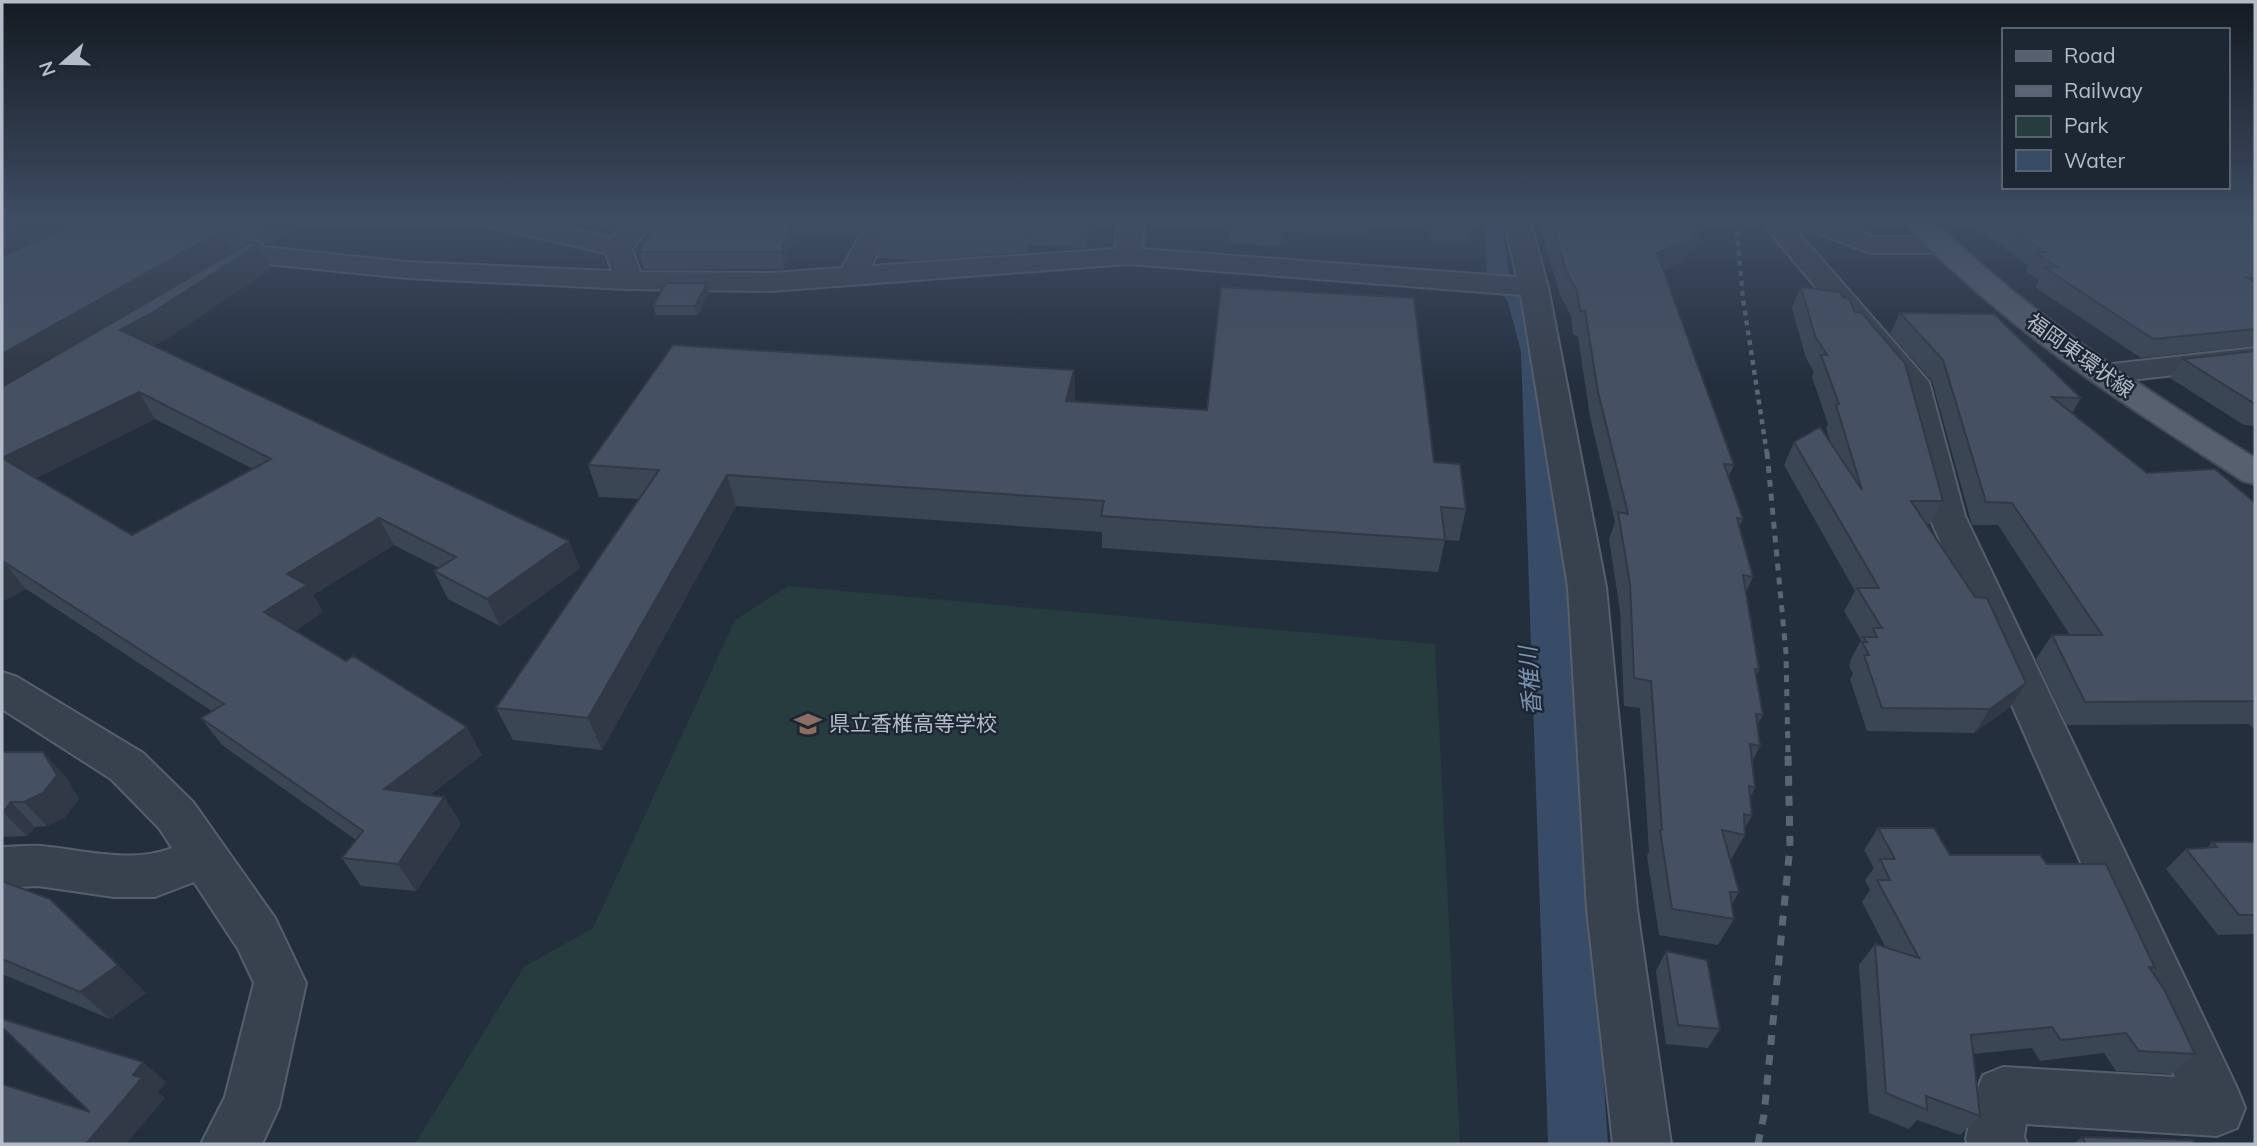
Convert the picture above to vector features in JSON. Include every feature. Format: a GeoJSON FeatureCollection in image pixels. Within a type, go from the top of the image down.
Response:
{"type":"FeatureCollection","features":[{"type":"Feature","properties":{"kind":"main road","name":"福岡東環状線"},"geometry":{"type":"LineString","coordinates":[[1978,274],[2024,315],[2104,374],[2255,473]]}},
{"type":"Feature","properties":{"kind":"street"},"geometry":{"type":"LineString","coordinates":[[506,274],[771,282],[873,274]]}},
{"type":"Feature","properties":{"kind":"street"},"geometry":{"type":"LineString","coordinates":[[627,274],[629,280]]}},
{"type":"Feature","properties":{"kind":"street"},"geometry":{"type":"LineString","coordinates":[[1370,274],[1534,287]]}},
{"type":"Feature","properties":{"kind":"street"},"geometry":{"type":"LineString","coordinates":[[1531,274],[1587,587],[1612,909],[1642,1144]]}},
{"type":"Feature","properties":{"kind":"street"},"geometry":{"type":"LineString","coordinates":[[1820,274],[1913,382],[1947,516],[2217,1108],[2003,1095],[1996,1139],[1998,1144]]}},
{"type":"Feature","properties":{"kind":"street"},"geometry":{"type":"LineString","coordinates":[[2104,374],[2255,357]]}},
{"type":"Feature","properties":{"kind":"street"},"geometry":{"type":"LineString","coordinates":[[2,688],[127,766],[176,815],[257,934],[280,983],[251,1107],[230,1144]]}},
{"type":"Feature","properties":{"kind":"street"},"geometry":{"type":"LineString","coordinates":[[2,868],[38,866],[114,876],[155,876],[204,857]]}},
{"type":"Feature","properties":{"kind":"green space"},"geometry":{"type":"Polygon","coordinates":[[[788,586],[1435,644],[1460,1144],[415,1144],[524,967],[593,928],[735,620],[788,586]]]}},
{"type":"Feature","properties":{"kind":"water"},"geometry":{"type":"Polygon","coordinates":[[[1489,274],[1510,274],[1525,303],[1571,603],[1608,1144],[1548,1144],[1521,352],[1508,302],[1489,274]]]}},
{"type":"Feature","properties":{"kind":"building"},"geometry":{"type":"Polygon","coordinates":[[[2,274],[144,274],[2,354],[2,274]]]}},
{"type":"Feature","properties":{"kind":"building"},"geometry":{"type":"Polygon","coordinates":[[[195,274],[212,274],[120,330],[569,541],[487,599],[434,571],[456,557],[379,518],[287,574],[307,585],[264,612],[346,661],[353,656],[467,727],[384,789],[444,797],[398,864],[342,858],[363,831],[201,718],[224,704],[2,563],[2,387],[195,274]],[[139,392],[2,458],[132,535],[271,459],[139,392]]]}},
{"type":"Feature","properties":{"kind":"building"},"geometry":{"type":"Polygon","coordinates":[[[1568,274],[1665,274],[1734,465],[1724,464],[1743,519],[1737,518],[1753,577],[1743,575],[1759,670],[1755,669],[1763,715],[1756,714],[1760,746],[1750,744],[1755,788],[1749,786],[1752,816],[1744,814],[1745,835],[1722,830],[1739,892],[1730,892],[1734,919],[1672,909],[1660,830],[1651,681],[1634,678],[1630,584],[1618,512],[1628,514],[1598,392],[1585,311],[1580,311],[1577,291],[1568,274]]]}},
{"type":"Feature","properties":{"kind":"building"},"geometry":{"type":"Polygon","coordinates":[[[2055,274],[2255,274],[2255,278],[2248,278],[2255,282],[2255,329],[2153,339],[2055,274]]]}},
{"type":"Feature","properties":{"kind":"building"},"geometry":{"type":"Polygon","coordinates":[[[666,283],[707,283],[695,306],[653,306],[666,283]]]}},
{"type":"Feature","properties":{"kind":"building"},"geometry":{"type":"Polygon","coordinates":[[[1221,287],[1414,298],[1434,462],[1460,464],[1466,509],[1441,507],[1445,540],[1101,516],[1104,501],[727,475],[588,718],[496,708],[659,470],[588,465],[673,345],[1074,370],[1066,401],[1207,410],[1221,287]]]}},
{"type":"Feature","properties":{"kind":"building"},"geometry":{"type":"Polygon","coordinates":[[[1801,287],[1840,292],[1843,297],[1849,298],[1855,312],[1861,312],[1905,363],[1943,501],[1911,501],[1975,597],[1987,598],[2026,683],[1990,709],[1882,708],[1864,655],[1869,655],[1862,642],[1867,642],[1863,637],[1877,637],[1873,628],[1882,628],[1857,588],[1879,588],[1794,442],[1820,427],[1862,490],[1836,405],[1839,404],[1821,355],[1827,355],[1815,336],[1801,287]]]}},
{"type":"Feature","properties":{"kind":"building"},"geometry":{"type":"Polygon","coordinates":[[[1900,313],[1994,314],[2081,398],[2052,397],[2147,473],[2215,469],[2255,503],[2255,701],[2085,702],[2052,635],[2102,635],[2012,503],[1986,502],[1943,360],[1900,313]]]}},
{"type":"Feature","properties":{"kind":"building"},"geometry":{"type":"Polygon","coordinates":[[[2255,351],[2255,404],[2183,359],[2255,351]]]}},
{"type":"Feature","properties":{"kind":"building"},"geometry":{"type":"Polygon","coordinates":[[[2,752],[43,752],[57,775],[43,793],[24,802],[11,802],[3,812],[2,812],[2,752]]]}},
{"type":"Feature","properties":{"kind":"building"},"geometry":{"type":"Polygon","coordinates":[[[1878,828],[1934,828],[1950,855],[2040,855],[2047,864],[2106,864],[2155,968],[2149,967],[2165,991],[2195,1054],[2139,1051],[2126,1033],[2061,1040],[2052,1027],[1971,1035],[1980,1116],[1926,1096],[1927,1110],[1886,1093],[1875,944],[1919,958],[1877,880],[1890,880],[1880,859],[1895,859],[1878,828]]]}},
{"type":"Feature","properties":{"kind":"building"},"geometry":{"type":"Polygon","coordinates":[[[2212,842],[2255,842],[2255,915],[2239,915],[2186,849],[2217,847],[2212,842]]]}},
{"type":"Feature","properties":{"kind":"building"},"geometry":{"type":"Polygon","coordinates":[[[2,881],[50,899],[118,965],[80,992],[2,959],[2,881]]]}},
{"type":"Feature","properties":{"kind":"building"},"geometry":{"type":"Polygon","coordinates":[[[1666,951],[1707,960],[1720,1029],[1678,1025],[1666,951]]]}},
{"type":"Feature","properties":{"kind":"building"},"geometry":{"type":"Polygon","coordinates":[[[2,1019],[143,1062],[133,1075],[142,1078],[86,1144],[2,1144],[2,1084],[90,1112],[2,1027],[2,1019]]]}},
{"type":"Feature","properties":{"kind":"building"},"geometry":{"type":"Polygon","coordinates":[[[2082,1137],[2193,1140],[2195,1144],[2086,1144],[2082,1137]]]}},
{"type":"Feature","properties":{"kind":"railway"},"geometry":{"type":"LineString","coordinates":[[1741,274],[1767,454]]}},
{"type":"Feature","properties":{"kind":"railway"},"geometry":{"type":"LineString","coordinates":[[1767,452],[1786,653],[1788,755]]}},
{"type":"Feature","properties":{"kind":"railway"},"geometry":{"type":"LineString","coordinates":[[1758,1144],[1764,1115],[1790,846],[1788,753]]}},
{"type":"Feature","properties":{"kind":"place","name":"県立香椎高等学校"},"geometry":{"type":"Point","coordinates":[808,724]}},
{"type":"Feature","properties":{"kind":"water label","name":"香椎川"},"geometry":{"type":"Point","coordinates":[1530,681]}}]}
